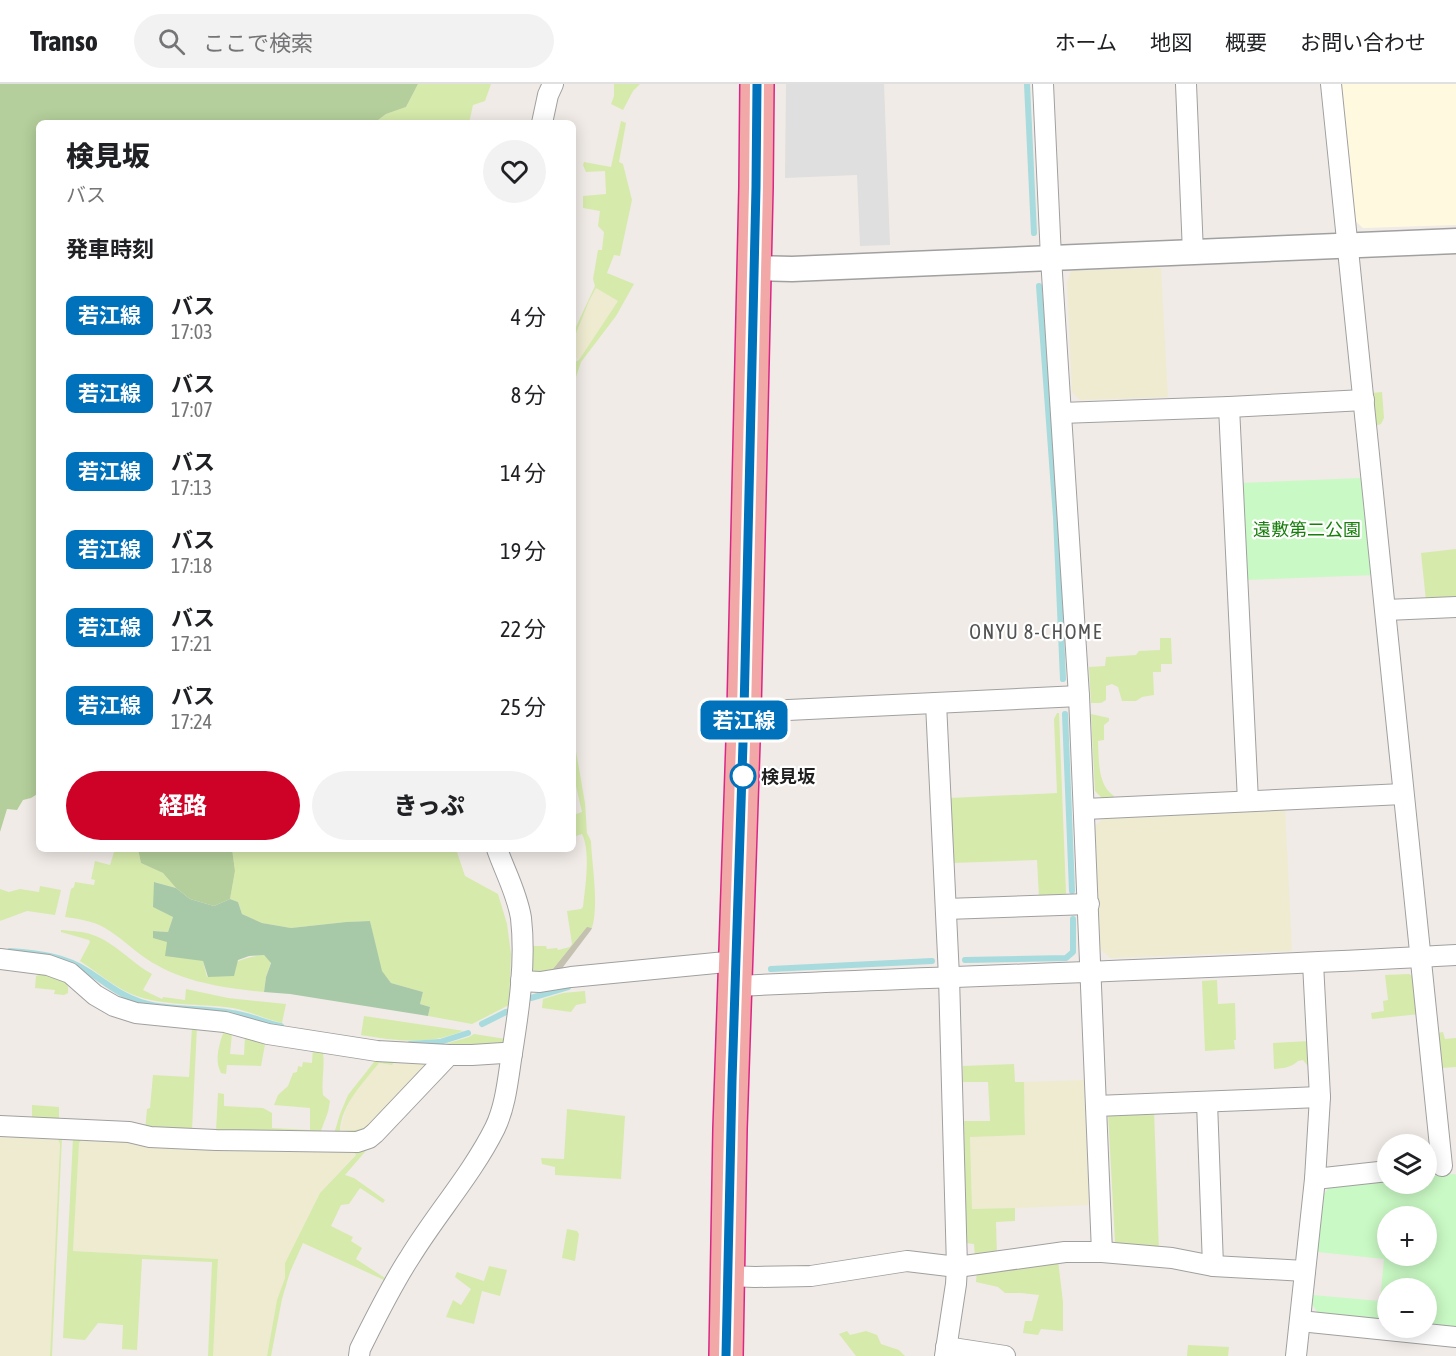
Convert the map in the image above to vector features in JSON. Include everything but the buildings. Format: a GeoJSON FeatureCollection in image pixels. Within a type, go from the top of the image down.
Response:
{"type":"FeatureCollection","features":[{"type":"Feature","properties":{"kind":"highway"},"geometry":{"type":"LineString","coordinates":[[726,1356],[744,712],[757,84]]}},
{"type":"Feature","properties":{"kind":"street"},"geometry":{"type":"LineString","coordinates":[[543,120],[553,84]]}},
{"type":"Feature","properties":{"kind":"street"},"geometry":{"type":"LineString","coordinates":[[1043,84],[1051,258],[1080,696],[1102,1252]]}},
{"type":"Feature","properties":{"kind":"street"},"geometry":{"type":"LineString","coordinates":[[1186,84],[1193,253]]}},
{"type":"Feature","properties":{"kind":"street"},"geometry":{"type":"LineString","coordinates":[[1331,84],[1442,1166]]}},
{"type":"Feature","properties":{"kind":"street"},"geometry":{"type":"LineString","coordinates":[[754,268],[792,269],[1456,241]]}},
{"type":"Feature","properties":{"kind":"street"},"geometry":{"type":"LineString","coordinates":[[1061,413],[1364,400]]}},
{"type":"Feature","properties":{"kind":"street"},"geometry":{"type":"LineString","coordinates":[[1229,407],[1248,801]]}},
{"type":"Feature","properties":{"kind":"street"},"geometry":{"type":"LineString","coordinates":[[1386,610],[1456,607]]}},
{"type":"Feature","properties":{"kind":"street"},"geometry":{"type":"LineString","coordinates":[[744,712],[1080,696]]}},
{"type":"Feature","properties":{"kind":"street"},"geometry":{"type":"LineString","coordinates":[[936,703],[949,977],[957,1267],[946,1351],[1005,1356]]}},
{"type":"Feature","properties":{"kind":"street"},"geometry":{"type":"LineString","coordinates":[[1085,809],[1403,794]]}},
{"type":"Feature","properties":{"kind":"street"},"geometry":{"type":"LineString","coordinates":[[359,1356],[360,1348],[388,1292],[483,1150],[496,1126],[506,1097],[521,981],[522,940],[520,916],[513,888],[498,852]]}},
{"type":"Feature","properties":{"kind":"street"},"geometry":{"type":"LineString","coordinates":[[945,909],[1089,904]]}},
{"type":"Feature","properties":{"kind":"street"},"geometry":{"type":"LineString","coordinates":[[521,981],[540,982],[726,962],[735,974],[949,977],[1092,973],[1456,955]]}},
{"type":"Feature","properties":{"kind":"street"},"geometry":{"type":"LineString","coordinates":[[0,958],[48,965],[70,973],[95,995],[114,1006],[136,1013],[225,1022],[268,1034],[377,1051],[449,1055],[512,1054]]}},
{"type":"Feature","properties":{"kind":"street"},"geometry":{"type":"LineString","coordinates":[[1296,1356],[1315,1179],[1320,1097],[1313,963]]}},
{"type":"Feature","properties":{"kind":"street"},"geometry":{"type":"LineString","coordinates":[[0,1126],[216,1140],[357,1142],[375,1133],[449,1055]]}},
{"type":"Feature","properties":{"kind":"street"},"geometry":{"type":"LineString","coordinates":[[1096,1106],[1320,1097]]}},
{"type":"Feature","properties":{"kind":"street"},"geometry":{"type":"LineString","coordinates":[[1207,1102],[1213,1266]]}},
{"type":"Feature","properties":{"kind":"street"},"geometry":{"type":"LineString","coordinates":[[1315,1179],[1377,1173]]}},
{"type":"Feature","properties":{"kind":"street"},"geometry":{"type":"LineString","coordinates":[[727,1276],[811,1276],[908,1261],[957,1267],[1065,1252],[1102,1252],[1172,1258],[1213,1266],[1305,1271]]}},
{"type":"Feature","properties":{"kind":"street"},"geometry":{"type":"LineString","coordinates":[[1300,1321],[1456,1336]]}},
{"type":"Feature","properties":{"kind":"shaded area"},"geometry":{"type":"Polygon","coordinates":[[[786,84],[884,84],[890,245],[860,246],[857,175],[785,178],[786,84]]]}},
{"type":"Feature","properties":{"kind":"shaded area"},"geometry":{"type":"Polygon","coordinates":[[[1339,84],[1456,84],[1456,225],[1363,228],[1353,219],[1339,84]]]}},
{"type":"Feature","properties":{"kind":"shaded area"},"geometry":{"type":"Polygon","coordinates":[[[1161,268],[1168,397],[1080,400],[1072,392],[1067,282],[1071,271],[1161,268]]]}},
{"type":"Feature","properties":{"kind":"shaded area"},"geometry":{"type":"Polygon","coordinates":[[[596,288],[618,301],[579,360],[576,358],[576,334],[596,288]]]}},
{"type":"Feature","properties":{"kind":"shaded area"},"geometry":{"type":"Polygon","coordinates":[[[1285,807],[1292,951],[1110,958],[1098,947],[1094,827],[1106,816],[1285,807]]]}},
{"type":"Feature","properties":{"kind":"shaded area"},"geometry":{"type":"Polygon","coordinates":[[[587,926],[592,928],[591,930],[557,975],[548,975],[587,926]]]}},
{"type":"Feature","properties":{"kind":"shaded area"},"geometry":{"type":"Polygon","coordinates":[[[394,1062],[426,1064],[425,1069],[367,1127],[340,1131],[346,1109],[354,1093],[379,1063],[391,1065],[394,1062]]]}},
{"type":"Feature","properties":{"kind":"shaded area"},"geometry":{"type":"Polygon","coordinates":[[[1084,1080],[1089,1205],[972,1210],[970,1136],[1025,1135],[1024,1082],[1084,1080]]]}},
{"type":"Feature","properties":{"kind":"shaded area"},"geometry":{"type":"Polygon","coordinates":[[[0,1136],[58,1139],[60,1144],[50,1356],[0,1356],[0,1136]]]}},
{"type":"Feature","properties":{"kind":"shaded area"},"geometry":{"type":"Polygon","coordinates":[[[81,1140],[352,1150],[356,1154],[320,1193],[285,1263],[285,1278],[277,1300],[267,1356],[213,1356],[218,1259],[73,1251],[81,1140]]]}},
{"type":"Feature","properties":{"kind":"green space"},"geometry":{"type":"Polygon","coordinates":[[[0,84],[418,84],[406,107],[386,114],[378,120],[36,120],[36,795],[23,800],[17,810],[7,809],[0,832],[0,84]]]}},
{"type":"Feature","properties":{"kind":"green space"},"geometry":{"type":"Polygon","coordinates":[[[418,84],[491,84],[485,101],[473,105],[470,120],[378,120],[386,114],[406,107],[418,84]]]}},
{"type":"Feature","properties":{"kind":"green space"},"geometry":{"type":"Polygon","coordinates":[[[614,84],[640,84],[633,91],[623,110],[611,104],[614,84]]]}},
{"type":"Feature","properties":{"kind":"green space"},"geometry":{"type":"Polygon","coordinates":[[[621,121],[626,123],[619,162],[623,164],[632,200],[620,256],[614,255],[607,273],[634,284],[616,316],[581,362],[576,377],[576,362],[618,301],[596,288],[576,334],[576,327],[595,286],[593,279],[598,250],[602,250],[604,232],[598,226],[600,211],[583,208],[583,196],[606,194],[605,171],[586,172],[583,165],[584,162],[611,167],[621,121]]]}},
{"type":"Feature","properties":{"kind":"green space"},"geometry":{"type":"Polygon","coordinates":[[[1382,392],[1384,418],[1381,424],[1375,426],[1372,393],[1382,392]]]}},
{"type":"Feature","properties":{"kind":"green space","name":"遠敷第二公園"},"geometry":{"type":"Polygon","coordinates":[[[1362,478],[1374,575],[1244,580],[1241,483],[1362,478]]]}},
{"type":"Feature","properties":{"kind":"green space"},"geometry":{"type":"Polygon","coordinates":[[[1456,549],[1456,599],[1426,601],[1421,553],[1456,549]]]}},
{"type":"Feature","properties":{"kind":"green space"},"geometry":{"type":"Polygon","coordinates":[[[1160,638],[1171,638],[1172,664],[1161,664],[1161,672],[1153,672],[1154,695],[1142,697],[1136,701],[1122,701],[1118,687],[1112,684],[1106,686],[1106,700],[1101,703],[1091,703],[1089,667],[1105,666],[1106,657],[1136,655],[1139,651],[1160,650],[1160,638]]]}},
{"type":"Feature","properties":{"kind":"green space"},"geometry":{"type":"Polygon","coordinates":[[[1059,713],[1066,893],[1063,898],[1039,898],[1037,860],[952,863],[949,798],[1057,793],[1054,719],[1059,713]]]}},
{"type":"Feature","properties":{"kind":"green space"},"geometry":{"type":"Polygon","coordinates":[[[1091,714],[1109,718],[1104,725],[1104,740],[1098,741],[1102,779],[1108,791],[1114,796],[1114,800],[1104,800],[1095,791],[1091,714]]]}},
{"type":"Feature","properties":{"kind":"green space"},"geometry":{"type":"Polygon","coordinates":[[[576,751],[585,803],[587,833],[591,841],[595,897],[594,918],[592,928],[587,927],[548,975],[535,974],[531,970],[531,946],[546,946],[547,949],[557,948],[558,950],[570,947],[572,944],[567,911],[583,907],[587,860],[582,834],[576,836],[576,814],[582,812],[576,786],[576,751]]]}},
{"type":"Feature","properties":{"kind":"green space"},"geometry":{"type":"Polygon","coordinates":[[[114,852],[139,852],[141,863],[163,873],[176,888],[155,882],[173,917],[168,932],[154,931],[167,942],[203,961],[207,977],[241,960],[264,955],[271,962],[264,992],[221,986],[179,975],[153,963],[100,926],[65,917],[71,889],[75,882],[94,885],[95,880],[91,879],[95,861],[110,865],[114,852]]]}},
{"type":"Feature","properties":{"kind":"green space"},"geometry":{"type":"Polygon","coordinates":[[[139,852],[232,852],[235,871],[230,899],[214,906],[190,899],[163,873],[141,863],[139,852]]]}},
{"type":"Feature","properties":{"kind":"green space"},"geometry":{"type":"Polygon","coordinates":[[[232,852],[457,852],[465,876],[498,894],[507,924],[511,954],[509,1005],[472,1024],[428,1016],[430,1007],[420,1004],[423,992],[391,983],[381,971],[370,921],[291,928],[262,923],[242,914],[238,902],[230,899],[235,871],[232,852]]]}},
{"type":"Feature","properties":{"kind":"green space"},"geometry":{"type":"Polygon","coordinates":[[[154,882],[176,888],[190,899],[214,906],[230,899],[238,902],[242,914],[262,923],[291,928],[370,921],[382,971],[391,983],[423,992],[420,1004],[430,1007],[428,1016],[264,992],[271,963],[264,955],[249,956],[238,960],[234,976],[208,977],[203,961],[165,956],[167,942],[153,938],[153,931],[168,932],[173,917],[153,907],[154,882]]]}},
{"type":"Feature","properties":{"kind":"green space"},"geometry":{"type":"Polygon","coordinates":[[[40,886],[61,890],[55,915],[27,911],[0,921],[0,889],[9,892],[20,889],[39,892],[40,886]]]}},
{"type":"Feature","properties":{"kind":"green space"},"geometry":{"type":"Polygon","coordinates":[[[61,930],[89,934],[101,938],[116,948],[152,974],[143,990],[162,999],[163,997],[185,1000],[186,989],[228,998],[286,1004],[282,1023],[233,1008],[169,1003],[131,994],[80,961],[89,940],[61,932],[61,930]]]}},
{"type":"Feature","properties":{"kind":"green space"},"geometry":{"type":"Polygon","coordinates":[[[44,973],[66,981],[68,993],[54,994],[55,990],[35,988],[36,976],[44,973]]]}},
{"type":"Feature","properties":{"kind":"green space"},"geometry":{"type":"Polygon","coordinates":[[[1409,974],[1417,979],[1420,1014],[1372,1019],[1371,1013],[1384,1011],[1383,1001],[1388,1000],[1385,975],[1409,974]]]}},
{"type":"Feature","properties":{"kind":"green space"},"geometry":{"type":"Polygon","coordinates":[[[1217,980],[1218,1004],[1235,1003],[1235,1049],[1205,1051],[1202,981],[1217,980]]]}},
{"type":"Feature","properties":{"kind":"green space"},"geometry":{"type":"Polygon","coordinates":[[[585,991],[586,1003],[576,1005],[571,1012],[542,1008],[543,999],[563,993],[585,991]]]}},
{"type":"Feature","properties":{"kind":"green space"},"geometry":{"type":"Polygon","coordinates":[[[364,1016],[463,1031],[442,1038],[417,1041],[361,1035],[364,1016]]]}},
{"type":"Feature","properties":{"kind":"green space"},"geometry":{"type":"Polygon","coordinates":[[[192,1027],[197,1027],[192,1130],[216,1131],[218,1093],[224,1094],[224,1106],[263,1108],[272,1113],[272,1128],[310,1130],[310,1108],[274,1105],[278,1095],[288,1086],[293,1073],[297,1072],[298,1066],[302,1067],[303,1062],[312,1063],[313,1047],[322,1048],[323,1095],[330,1101],[319,1136],[145,1131],[153,1075],[189,1077],[192,1027]]]}},
{"type":"Feature","properties":{"kind":"green space"},"geometry":{"type":"Polygon","coordinates":[[[225,1029],[232,1033],[230,1054],[244,1055],[245,1037],[266,1039],[261,1066],[227,1065],[226,1074],[221,1073],[218,1056],[220,1041],[225,1029]]]}},
{"type":"Feature","properties":{"kind":"green space"},"geometry":{"type":"Polygon","coordinates":[[[1443,1032],[1445,1039],[1456,1038],[1456,1067],[1442,1068],[1438,1033],[1443,1032]]]}},
{"type":"Feature","properties":{"kind":"green space"},"geometry":{"type":"Polygon","coordinates":[[[474,1034],[506,1039],[494,1047],[442,1045],[469,1037],[474,1034]]]}},
{"type":"Feature","properties":{"kind":"green space"},"geometry":{"type":"Polygon","coordinates":[[[1309,1041],[1310,1065],[1303,1060],[1284,1068],[1274,1069],[1273,1043],[1309,1041]]]}},
{"type":"Feature","properties":{"kind":"green space"},"geometry":{"type":"Polygon","coordinates":[[[378,1057],[432,1062],[367,1134],[333,1137],[348,1095],[378,1057]],[[379,1063],[349,1103],[341,1121],[340,1131],[367,1127],[425,1069],[426,1064],[379,1063]]]}},
{"type":"Feature","properties":{"kind":"green space"},"geometry":{"type":"Polygon","coordinates":[[[1014,1064],[1015,1082],[1024,1082],[1025,1135],[970,1137],[972,1209],[1015,1208],[1015,1221],[996,1222],[997,1256],[975,1258],[974,1244],[966,1243],[964,1121],[990,1121],[988,1082],[963,1082],[963,1066],[1014,1064]]]}},
{"type":"Feature","properties":{"kind":"green space"},"geometry":{"type":"Polygon","coordinates":[[[32,1105],[59,1107],[59,1124],[32,1123],[32,1105]]]}},
{"type":"Feature","properties":{"kind":"green space"},"geometry":{"type":"Polygon","coordinates":[[[567,1109],[625,1116],[621,1179],[555,1175],[555,1167],[542,1164],[541,1158],[564,1159],[567,1109]]]}},
{"type":"Feature","properties":{"kind":"green space"},"geometry":{"type":"Polygon","coordinates":[[[1154,1110],[1159,1251],[1121,1248],[1115,1242],[1108,1112],[1154,1110]]]}},
{"type":"Feature","properties":{"kind":"green space"},"geometry":{"type":"Polygon","coordinates":[[[0,1131],[62,1137],[52,1356],[50,1356],[60,1144],[58,1139],[0,1136],[0,1131]]]}},
{"type":"Feature","properties":{"kind":"green space"},"geometry":{"type":"Polygon","coordinates":[[[73,1138],[371,1145],[345,1175],[354,1178],[385,1200],[383,1203],[360,1188],[349,1204],[341,1205],[331,1226],[353,1237],[351,1241],[362,1248],[356,1259],[385,1278],[384,1280],[303,1243],[290,1272],[282,1299],[271,1356],[267,1356],[277,1300],[285,1278],[285,1263],[320,1193],[356,1155],[353,1150],[81,1140],[73,1251],[218,1259],[213,1356],[208,1356],[212,1262],[142,1259],[137,1350],[122,1349],[123,1325],[98,1323],[85,1340],[63,1338],[73,1138]]]}},
{"type":"Feature","properties":{"kind":"green space"},"geometry":{"type":"Polygon","coordinates":[[[1437,1175],[1456,1175],[1456,1328],[1437,1326],[1437,1278],[1382,1278],[1383,1266],[1437,1266],[1437,1206],[1377,1206],[1377,1258],[1318,1252],[1323,1195],[1331,1185],[1377,1181],[1377,1194],[1437,1194],[1437,1175]]]}},
{"type":"Feature","properties":{"kind":"green space"},"geometry":{"type":"Polygon","coordinates":[[[567,1229],[577,1231],[579,1234],[575,1261],[562,1258],[567,1229]]]}},
{"type":"Feature","properties":{"kind":"green space"},"geometry":{"type":"Polygon","coordinates":[[[1058,1260],[1063,1302],[1063,1331],[1041,1329],[1038,1335],[1023,1333],[1025,1321],[1032,1321],[1039,1295],[1005,1293],[998,1287],[976,1282],[977,1270],[1058,1260]]]}},
{"type":"Feature","properties":{"kind":"green space"},"geometry":{"type":"Polygon","coordinates":[[[489,1266],[507,1270],[500,1296],[482,1291],[474,1324],[446,1317],[453,1300],[461,1305],[471,1289],[455,1277],[457,1272],[484,1281],[489,1266]]]}},
{"type":"Feature","properties":{"kind":"green space"},"geometry":{"type":"Polygon","coordinates":[[[1312,1295],[1377,1301],[1377,1320],[1319,1315],[1311,1302],[1312,1295]]]}},
{"type":"Feature","properties":{"kind":"green space"},"geometry":{"type":"Polygon","coordinates":[[[847,1331],[850,1335],[866,1331],[877,1335],[881,1344],[899,1350],[905,1356],[856,1356],[839,1334],[847,1331]]]}},
{"type":"Feature","properties":{"kind":"green space"},"geometry":{"type":"Polygon","coordinates":[[[1188,1345],[1229,1347],[1228,1356],[1187,1356],[1188,1345]]]}},
{"type":"Feature","properties":{"kind":"waterway"},"geometry":{"type":"LineString","coordinates":[[1027,84],[1034,233]]}},
{"type":"Feature","properties":{"kind":"waterway"},"geometry":{"type":"LineString","coordinates":[[1039,286],[1056,517],[1063,679]]}},
{"type":"Feature","properties":{"kind":"waterway"},"geometry":{"type":"LineString","coordinates":[[1065,714],[1072,891]]}},
{"type":"Feature","properties":{"kind":"waterway"},"geometry":{"type":"LineString","coordinates":[[965,960],[1066,958],[1073,952],[1073,919]]}},
{"type":"Feature","properties":{"kind":"waterway"},"geometry":{"type":"LineString","coordinates":[[10,951],[41,954],[70,962],[120,993],[141,1002],[163,1007],[238,1014],[281,1026]]}},
{"type":"Feature","properties":{"kind":"waterway"},"geometry":{"type":"LineString","coordinates":[[771,969],[932,961]]}},
{"type":"Feature","properties":{"kind":"waterway"},"geometry":{"type":"LineString","coordinates":[[531,998],[568,987]]}},
{"type":"Feature","properties":{"kind":"waterway"},"geometry":{"type":"LineString","coordinates":[[482,1024],[506,1012]]}},
{"type":"Feature","properties":{"kind":"waterway"},"geometry":{"type":"LineString","coordinates":[[410,1044],[440,1042],[468,1033]]}},
{"type":"Feature","properties":{"kind":"bus line","name":"若江線"},"geometry":{"type":"LineString","coordinates":[[726,1356],[744,712],[757,84]]}},
{"type":"Feature","properties":{"kind":"place","name":"検見坂"},"geometry":{"type":"Point","coordinates":[743,776]}},
{"type":"Feature","properties":{"kind":"district","name":"ONYU 8-CHOME"},"geometry":{"type":"Point","coordinates":[1036,631]}}]}
